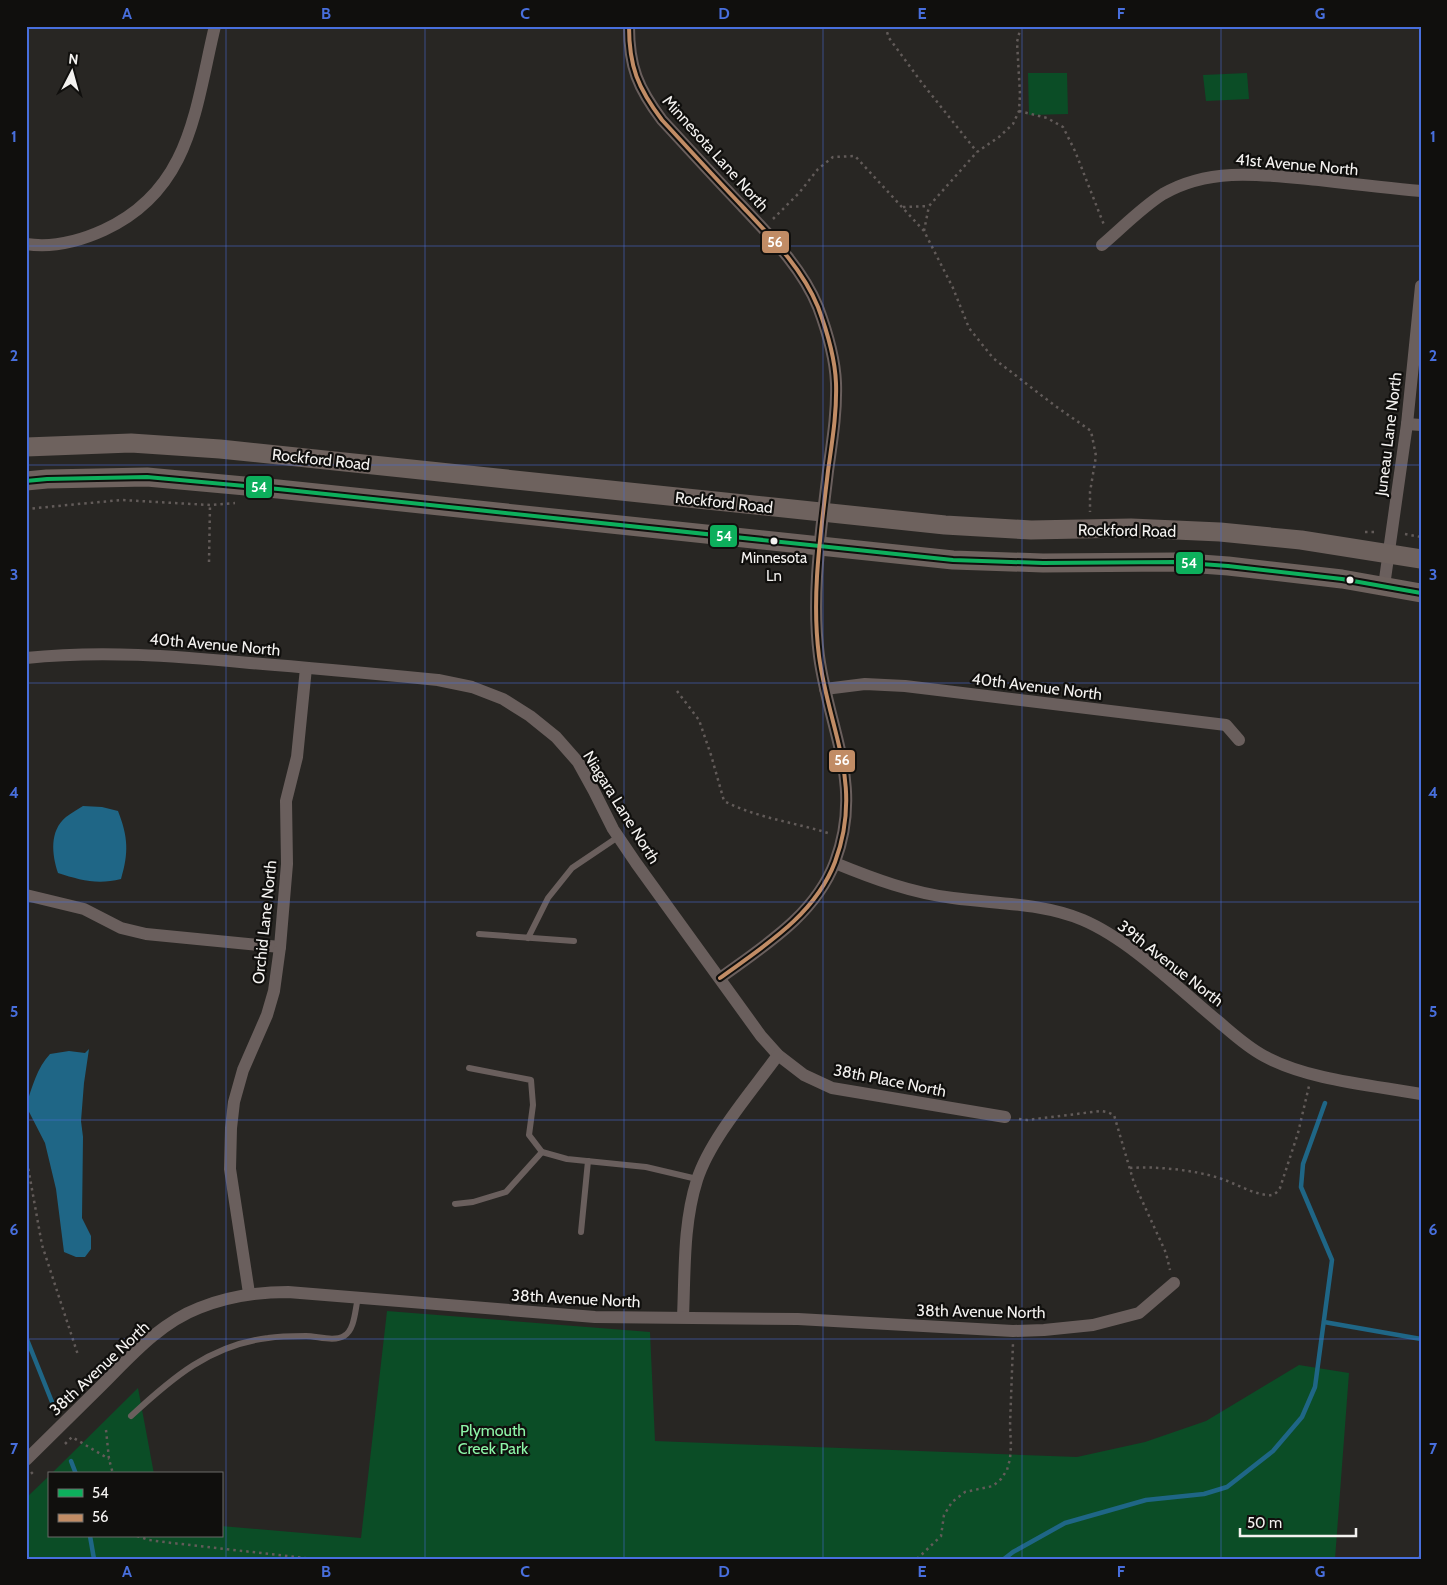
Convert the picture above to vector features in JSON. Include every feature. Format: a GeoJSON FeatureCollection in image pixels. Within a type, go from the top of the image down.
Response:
{"type":"FeatureCollection","features":[{"type":"Feature","properties":{"kind":"main road","name":"Rockford Road"},"geometry":{"type":"LineString","coordinates":[[26,446],[132,444],[220,449],[945,525],[1031,530],[1131,528],[1220,532],[1301,540],[1421,559]]}},
{"type":"Feature","properties":{"kind":"main road","name":"Rockford Road"},"geometry":{"type":"LineString","coordinates":[[26,481],[147,477],[953,560],[1192,564],[1304,574],[1421,593]]}},
{"type":"Feature","properties":{"kind":"street"},"geometry":{"type":"LineString","coordinates":[[26,244],[61,244],[98,233],[119,223],[145,205],[166,182],[181,155],[192,125],[215,26]]}},
{"type":"Feature","properties":{"kind":"street","name":"Minnesota Lane North"},"geometry":{"type":"LineString","coordinates":[[629,26],[629,48],[634,74],[646,99],[662,120],[764,230],[798,271],[817,305],[830,342],[836,382],[835,420],[819,547],[816,611],[818,655],[842,754],[847,788],[846,823],[834,863],[820,889],[799,917],[773,940],[720,978]]}},
{"type":"Feature","properties":{"kind":"street","name":"41st Avenue North"},"geometry":{"type":"LineString","coordinates":[[1107,241],[1138,213],[1164,194],[1195,180],[1228,174],[1262,174],[1421,191]]}},
{"type":"Feature","properties":{"kind":"street","name":"Juneau Lane North"},"geometry":{"type":"LineString","coordinates":[[1384,586],[1407,424],[1421,286]]}},
{"type":"Feature","properties":{"kind":"street"},"geometry":{"type":"LineString","coordinates":[[1407,424],[1421,425]]}},
{"type":"Feature","properties":{"kind":"street","name":"40th Avenue North"},"geometry":{"type":"LineString","coordinates":[[26,658],[75,654],[133,653],[402,677]]}},
{"type":"Feature","properties":{"kind":"street","name":"Orchid Lane North"},"geometry":{"type":"LineString","coordinates":[[249,1294],[230,1169],[231,1128],[234,1102],[243,1070],[267,1015],[274,991],[287,864],[286,801],[297,757],[306,668]]}},
{"type":"Feature","properties":{"kind":"street","name":"Niagara Lane North"},"geometry":{"type":"LineString","coordinates":[[402,677],[438,680],[472,687],[503,699],[530,716],[556,737],[578,762],[618,837],[761,1036],[778,1055]]}},
{"type":"Feature","properties":{"kind":"street","name":"40th Avenue North"},"geometry":{"type":"LineString","coordinates":[[825,689],[864,684],[915,687],[1226,725],[1239,740]]}},
{"type":"Feature","properties":{"kind":"street","name":"39th Avenue North"},"geometry":{"type":"LineString","coordinates":[[834,863],[910,891],[953,898],[1024,905],[1055,911],[1083,920],[1111,935],[1136,952],[1237,1037],[1263,1056],[1293,1069],[1312,1074],[1421,1094]]}},
{"type":"Feature","properties":{"kind":"street"},"geometry":{"type":"LineString","coordinates":[[26,895],[84,909],[121,928],[146,934],[280,946]]}},
{"type":"Feature","properties":{"kind":"street"},"geometry":{"type":"LineString","coordinates":[[682,1318],[689,1215],[697,1179],[708,1154],[778,1055]]}},
{"type":"Feature","properties":{"kind":"street","name":"38th Place North"},"geometry":{"type":"LineString","coordinates":[[778,1055],[804,1075],[832,1088],[1005,1117]]}},
{"type":"Feature","properties":{"kind":"street","name":"38th Avenue North"},"geometry":{"type":"LineString","coordinates":[[26,1460],[145,1342],[171,1323],[198,1308],[227,1298],[249,1294],[288,1292],[595,1317],[798,1319],[1013,1331],[1093,1325],[1139,1313],[1174,1284]]}},
{"type":"Feature","properties":{"kind":"lane"},"geometry":{"type":"LineString","coordinates":[[528,938],[548,898],[572,868],[618,837]]}},
{"type":"Feature","properties":{"kind":"lane"},"geometry":{"type":"LineString","coordinates":[[479,934],[574,941]]}},
{"type":"Feature","properties":{"kind":"lane"},"geometry":{"type":"LineString","coordinates":[[470,1068],[531,1080],[533,1105],[529,1135],[542,1152],[567,1159],[646,1167],[697,1179]]}},
{"type":"Feature","properties":{"kind":"lane"},"geometry":{"type":"LineString","coordinates":[[455,1204],[473,1202],[506,1192],[542,1152]]}},
{"type":"Feature","properties":{"kind":"lane"},"geometry":{"type":"LineString","coordinates":[[581,1232],[588,1161]]}},
{"type":"Feature","properties":{"kind":"lane"},"geometry":{"type":"LineString","coordinates":[[132,1416],[161,1388],[183,1371],[213,1353],[238,1344],[268,1338],[307,1336],[342,1338],[348,1333],[352,1324],[358,1298]]}},
{"type":"Feature","properties":{"kind":"path"},"geometry":{"type":"LineString","coordinates":[[885,26],[895,46],[977,152]]}},
{"type":"Feature","properties":{"kind":"path"},"geometry":{"type":"LineString","coordinates":[[924,232],[928,206],[977,152],[999,137],[1013,124],[1019,111],[1017,42],[1021,26]]}},
{"type":"Feature","properties":{"kind":"path"},"geometry":{"type":"LineString","coordinates":[[1019,111],[1047,118],[1063,127],[1075,151],[1101,218],[1107,241]]}},
{"type":"Feature","properties":{"kind":"path"},"geometry":{"type":"LineString","coordinates":[[764,230],[799,193],[818,169],[833,158],[855,156],[924,232],[953,288],[969,328],[993,358],[1091,431],[1096,456],[1090,492],[1090,516]]}},
{"type":"Feature","properties":{"kind":"path"},"geometry":{"type":"LineString","coordinates":[[902,208],[928,206]]}},
{"type":"Feature","properties":{"kind":"path"},"geometry":{"type":"LineString","coordinates":[[210,505],[210,562]]}},
{"type":"Feature","properties":{"kind":"path"},"geometry":{"type":"LineString","coordinates":[[677,691],[699,720],[724,801],[736,808],[763,817],[842,838]]}},
{"type":"Feature","properties":{"kind":"path"},"geometry":{"type":"LineString","coordinates":[[1130,1168],[1145,1167],[1197,1173],[1219,1178],[1259,1194],[1270,1196],[1277,1193],[1298,1133],[1312,1074]]}},
{"type":"Feature","properties":{"kind":"path"},"geometry":{"type":"LineString","coordinates":[[1005,1117],[1027,1120],[1101,1111],[1114,1115],[1143,1203],[1166,1253],[1174,1284]]}},
{"type":"Feature","properties":{"kind":"path"},"geometry":{"type":"LineString","coordinates":[[26,1156],[42,1246],[78,1355]]}},
{"type":"Feature","properties":{"kind":"path"},"geometry":{"type":"LineString","coordinates":[[917,1559],[941,1536],[944,1515],[952,1502],[965,1492],[993,1486],[1001,1480],[1007,1470],[1011,1445],[1010,1416],[1013,1331]]}},
{"type":"Feature","properties":{"kind":"path"},"geometry":{"type":"LineString","coordinates":[[106,1430],[112,1472]]}},
{"type":"Feature","properties":{"kind":"path"},"geometry":{"type":"LineString","coordinates":[[59,1448],[72,1437],[109,1459]]}},
{"type":"Feature","properties":{"kind":"path"},"geometry":{"type":"LineString","coordinates":[[26,1478],[39,1466]]}},
{"type":"Feature","properties":{"kind":"path"},"geometry":{"type":"LineString","coordinates":[[143,1538],[314,1559]]}},
{"type":"Feature","properties":{"kind":"path"},"geometry":{"type":"LineString","coordinates":[[1418,1559],[1421,1556]]}},
{"type":"Feature","properties":{"kind":"green space"},"geometry":{"type":"Polygon","coordinates":[[[1028,73],[1067,73],[1068,114],[1029,115],[1028,73]]]}},
{"type":"Feature","properties":{"kind":"green space"},"geometry":{"type":"Polygon","coordinates":[[[1247,73],[1249,99],[1206,101],[1203,75],[1247,73]]]}},
{"type":"Feature","properties":{"kind":"green space","name":"Plymouth Creek Park"},"geometry":{"type":"Polygon","coordinates":[[[387,1311],[650,1332],[655,1441],[1077,1457],[1145,1442],[1206,1421],[1299,1365],[1349,1373],[1335,1559],[26,1559],[26,1498],[48,1477],[48,1538],[222,1538],[222,1526],[361,1538],[387,1311]]]}},
{"type":"Feature","properties":{"kind":"green space"},"geometry":{"type":"Polygon","coordinates":[[[138,1388],[154,1472],[53,1472],[138,1388]]]}},
{"type":"Feature","properties":{"kind":"water"},"geometry":{"type":"Polygon","coordinates":[[[83,806],[102,807],[118,811],[124,829],[126,845],[121,879],[104,882],[89,881],[58,873],[53,851],[54,836],[66,817],[83,806]]]}},
{"type":"Feature","properties":{"kind":"water"},"geometry":{"type":"Polygon","coordinates":[[[89,1049],[81,1121],[83,1137],[82,1218],[91,1236],[91,1249],[85,1257],[76,1257],[64,1252],[56,1189],[45,1143],[26,1106],[38,1072],[50,1054],[69,1051],[85,1053],[89,1049]]]}},
{"type":"Feature","properties":{"kind":"waterway"},"geometry":{"type":"LineString","coordinates":[[1004,1559],[1065,1523],[1146,1500],[1204,1494],[1227,1487],[1273,1451],[1302,1417],[1315,1387],[1332,1260],[1301,1187],[1303,1164],[1325,1103]]}},
{"type":"Feature","properties":{"kind":"waterway"},"geometry":{"type":"LineString","coordinates":[[1324,1322],[1421,1339]]}},
{"type":"Feature","properties":{"kind":"waterway"},"geometry":{"type":"LineString","coordinates":[[26,1337],[52,1402]]}},
{"type":"Feature","properties":{"kind":"waterway"},"geometry":{"type":"LineString","coordinates":[[71,1461],[75,1472]]}},
{"type":"Feature","properties":{"kind":"waterway"},"geometry":{"type":"LineString","coordinates":[[90,1538],[94,1559]]}},
{"type":"Feature","properties":{"kind":"transit line","name":"56"},"geometry":{"type":"LineString","coordinates":[[629,26],[633,65],[636,76],[647,98],[662,120],[764,229],[795,266],[818,307],[830,344],[835,373],[835,416],[820,540],[816,610],[819,656],[842,758],[845,782],[846,807],[843,834],[835,862],[815,898],[786,928],[720,978]]}},
{"type":"Feature","properties":{"kind":"transit line","name":"54"},"geometry":{"type":"LineString","coordinates":[[26,481],[147,477],[953,560],[1043,563],[1174,562],[1342,579],[1421,593]]}},
{"type":"Feature","properties":{"kind":"place","name":"Minnesota Ln"},"geometry":{"type":"Point","coordinates":[774,541]}}]}
